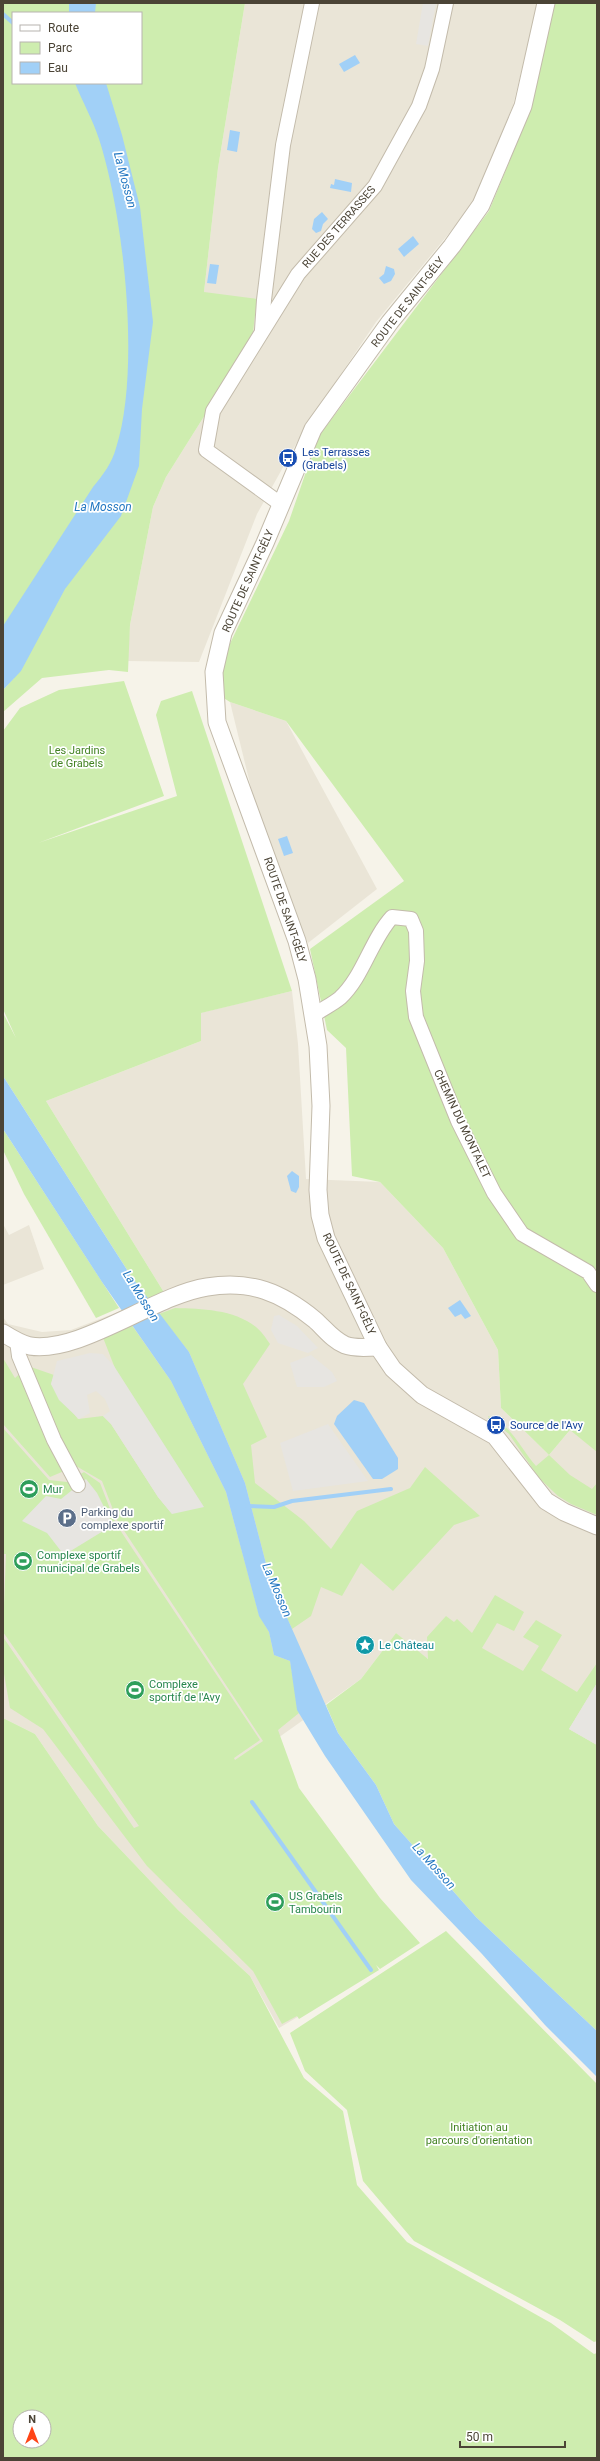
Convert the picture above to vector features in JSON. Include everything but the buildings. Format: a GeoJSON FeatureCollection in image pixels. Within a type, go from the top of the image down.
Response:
{"type":"FeatureCollection","features":[{"type":"Feature","properties":{"kind":"street","name":"RUE DES TERRASSES"},"geometry":{"type":"LineString","coordinates":[[262,334],[264,300],[283,145],[312,3]]}},
{"type":"Feature","properties":{"kind":"street","name":"RUE DES TERRASSES"},"geometry":{"type":"LineString","coordinates":[[282,505],[206,450],[213,411],[298,274],[375,186],[419,106],[432,68],[446,3]]}},
{"type":"Feature","properties":{"kind":"street","name":"ROUTE DE SAINT-GÉLY"},"geometry":{"type":"LineString","coordinates":[[546,3],[523,106],[481,205],[452,246],[390,322],[313,429],[282,505],[223,633],[214,672],[217,722],[297,941],[314,1015],[320,1098],[320,1215],[326,1238],[378,1347],[393,1369],[422,1395],[495,1436],[546,1501],[564,1512],[597,1526]]}},
{"type":"Feature","properties":{"kind":"street","name":"CHEMIN DU MONTALET"},"geometry":{"type":"LineString","coordinates":[[314,1015],[340,998],[351,983],[383,927],[392,917],[411,919],[416,931],[417,961],[413,990],[416,1017],[450,1101],[494,1193],[522,1234],[588,1272],[597,1285]]}},
{"type":"Feature","properties":{"kind":"street"},"geometry":{"type":"LineString","coordinates":[[78,1485],[54,1440],[22,1362],[17,1340],[53,1346],[78,1339],[182,1294],[205,1287],[228,1284],[265,1289],[294,1302],[336,1340],[346,1346],[378,1347]]}},
{"type":"Feature","properties":{"kind":"shaded area"},"geometry":{"type":"Polygon","coordinates":[[[245,3],[538,3],[513,105],[474,203],[376,322],[306,426],[257,514],[199,662],[127,661],[130,625],[153,507],[166,477],[252,340],[204,292],[218,168],[245,3]]]}},
{"type":"Feature","properties":{"kind":"shaded area"},"geometry":{"type":"Polygon","coordinates":[[[423,3],[436,3],[428,46],[416,44],[423,3]]]}},
{"type":"Feature","properties":{"kind":"shaded area"},"geometry":{"type":"Polygon","coordinates":[[[230,702],[286,721],[377,889],[308,943],[273,860],[255,804],[230,702]]]}},
{"type":"Feature","properties":{"kind":"shaded area"},"geometry":{"type":"Polygon","coordinates":[[[292,991],[298,1044],[306,1179],[380,1182],[443,1248],[498,1350],[501,1408],[549,1455],[597,1398],[597,1745],[569,1729],[558,1745],[416,1651],[396,1633],[361,1679],[240,1765],[377,1970],[279,2028],[250,1976],[178,1910],[98,1826],[35,1734],[3,1718],[3,1317],[8,1324],[42,1332],[71,1330],[165,1294],[46,1101],[201,1041],[200,1013],[292,991]]]}},
{"type":"Feature","properties":{"kind":"shaded area"},"geometry":{"type":"Polygon","coordinates":[[[3,1224],[9,1235],[29,1225],[44,1269],[3,1285],[3,1224]]]}},
{"type":"Feature","properties":{"kind":"shaded area"},"geometry":{"type":"Polygon","coordinates":[[[279,1315],[297,1326],[318,1348],[308,1353],[278,1343],[271,1330],[274,1316],[279,1315]]]}},
{"type":"Feature","properties":{"kind":"shaded area"},"geometry":{"type":"Polygon","coordinates":[[[90,1353],[103,1354],[114,1366],[204,1507],[172,1514],[158,1497],[111,1424],[103,1416],[110,1411],[105,1399],[96,1391],[87,1395],[90,1413],[79,1419],[59,1400],[51,1384],[57,1361],[90,1353]]]}},
{"type":"Feature","properties":{"kind":"shaded area"},"geometry":{"type":"Polygon","coordinates":[[[311,1355],[332,1372],[337,1381],[324,1387],[297,1387],[290,1363],[311,1355]]]}},
{"type":"Feature","properties":{"kind":"shaded area"},"geometry":{"type":"Polygon","coordinates":[[[328,1424],[368,1481],[293,1491],[280,1443],[328,1424]]]}},
{"type":"Feature","properties":{"kind":"shaded area","name":"Parking du complexe sportif"},"geometry":{"type":"Polygon","coordinates":[[[86,1479],[97,1493],[113,1525],[64,1555],[47,1533],[22,1521],[46,1496],[61,1499],[86,1479]]]}},
{"type":"Feature","properties":{"kind":"shaded area"},"geometry":{"type":"Polygon","coordinates":[[[597,1683],[597,1745],[569,1729],[597,1683]]]}},
{"type":"Feature","properties":{"kind":"green space"},"geometry":{"type":"Polygon","coordinates":[[[3,3],[245,3],[218,168],[204,292],[257,299],[252,340],[166,477],[153,507],[130,625],[128,672],[109,670],[42,678],[3,712],[3,690],[14,678],[3,678],[3,3]]]}},
{"type":"Feature","properties":{"kind":"green space"},"geometry":{"type":"Polygon","coordinates":[[[555,3],[597,3],[597,1452],[570,1430],[549,1455],[501,1408],[498,1350],[443,1248],[380,1182],[352,1176],[346,1048],[327,1030],[310,949],[404,881],[286,721],[230,702],[222,697],[223,658],[289,521],[318,437],[489,211],[530,111],[555,3]]]}},
{"type":"Feature","properties":{"kind":"green space","name":"Les Jardins de Grabels"},"geometry":{"type":"Polygon","coordinates":[[[124,681],[164,796],[38,843],[177,796],[156,715],[161,701],[192,691],[292,991],[201,1013],[201,1041],[46,1101],[165,1294],[150,1302],[131,1276],[3,1076],[3,1013],[16,1038],[3,1009],[3,731],[20,708],[59,690],[124,681]]]}},
{"type":"Feature","properties":{"kind":"green space"},"geometry":{"type":"Polygon","coordinates":[[[3,1129],[119,1308],[96,1318],[24,1194],[3,1150],[3,1129]]]}},
{"type":"Feature","properties":{"kind":"green space"},"geometry":{"type":"Polygon","coordinates":[[[175,1308],[227,1313],[247,1321],[256,1327],[270,1344],[243,1384],[267,1437],[251,1445],[255,1483],[304,1521],[331,1549],[357,1511],[410,1488],[425,1467],[480,1516],[454,1525],[393,1591],[361,1563],[342,1596],[321,1587],[311,1616],[292,1629],[270,1579],[245,1483],[189,1352],[159,1314],[175,1308]]]}},
{"type":"Feature","properties":{"kind":"green space"},"geometry":{"type":"Polygon","coordinates":[[[131,1324],[171,1381],[226,1492],[259,1615],[269,1632],[274,1655],[290,1661],[299,1713],[278,1730],[299,1788],[380,1898],[420,1943],[380,1969],[376,1965],[379,1970],[299,2019],[297,2016],[282,2024],[253,1971],[147,1866],[43,1729],[10,1708],[3,1668],[3,1637],[134,1828],[139,1826],[3,1632],[6,1554],[3,1554],[3,1428],[49,1480],[67,1482],[84,1472],[100,1483],[116,1524],[260,1740],[234,1758],[235,1760],[263,1741],[117,1520],[102,1481],[76,1466],[50,1477],[3,1424],[3,1358],[15,1378],[28,1366],[54,1375],[51,1384],[78,1419],[103,1416],[111,1424],[158,1497],[172,1514],[102,1335],[131,1324]]]}},
{"type":"Feature","properties":{"kind":"green space"},"geometry":{"type":"Polygon","coordinates":[[[488,1416],[503,1425],[509,1431],[536,1466],[549,1455],[570,1475],[592,1489],[597,1483],[597,1515],[571,1504],[558,1496],[539,1478],[509,1434],[488,1416]]]}},
{"type":"Feature","properties":{"kind":"green space"},"geometry":{"type":"Polygon","coordinates":[[[495,1595],[524,1612],[514,1631],[497,1623],[482,1648],[523,1671],[539,1646],[523,1637],[536,1620],[562,1635],[541,1670],[577,1692],[597,1663],[597,1683],[569,1729],[597,1745],[597,2031],[476,1917],[394,1824],[376,1785],[338,1733],[326,1705],[361,1679],[396,1633],[428,1659],[427,1637],[446,1616],[454,1622],[457,1619],[472,1633],[495,1595]]]}},
{"type":"Feature","properties":{"kind":"green space"},"geometry":{"type":"Polygon","coordinates":[[[3,1718],[35,1734],[98,1826],[178,1910],[250,1976],[304,2078],[343,2111],[357,2185],[407,2242],[551,2323],[594,2354],[597,2353],[597,2458],[3,2458],[3,1718]]]}},
{"type":"Feature","properties":{"kind":"green space","name":"Initiation au parcours d'orientation"},"geometry":{"type":"Polygon","coordinates":[[[446,1931],[597,2084],[597,2341],[594,2342],[560,2320],[414,2241],[363,2181],[347,2110],[305,2071],[290,2033],[446,1931]]]}},
{"type":"Feature","properties":{"kind":"water"},"geometry":{"type":"Polygon","coordinates":[[[69,3],[96,3],[95,12],[69,12],[69,3]]]}},
{"type":"Feature","properties":{"kind":"water"},"geometry":{"type":"Polygon","coordinates":[[[355,55],[360,63],[344,72],[339,64],[355,55]]]}},
{"type":"Feature","properties":{"kind":"water","name":"La Mosson"},"geometry":{"type":"Polygon","coordinates":[[[75,84],[106,84],[122,135],[140,207],[153,322],[142,409],[139,466],[121,516],[65,589],[21,671],[3,690],[3,626],[93,487],[110,464],[116,448],[123,416],[127,378],[128,337],[122,250],[116,209],[108,171],[94,125],[75,84]]]}},
{"type":"Feature","properties":{"kind":"water"},"geometry":{"type":"Polygon","coordinates":[[[230,130],[240,132],[237,152],[227,150],[230,130]]]}},
{"type":"Feature","properties":{"kind":"water"},"geometry":{"type":"Polygon","coordinates":[[[335,179],[352,183],[351,192],[330,188],[331,184],[334,185],[335,179]]]}},
{"type":"Feature","properties":{"kind":"water"},"geometry":{"type":"Polygon","coordinates":[[[322,212],[328,219],[323,224],[321,231],[316,233],[312,229],[314,219],[322,212]]]}},
{"type":"Feature","properties":{"kind":"water"},"geometry":{"type":"Polygon","coordinates":[[[413,236],[419,244],[404,257],[398,249],[413,236]]]}},
{"type":"Feature","properties":{"kind":"water"},"geometry":{"type":"Polygon","coordinates":[[[210,264],[219,265],[216,284],[207,283],[210,264]]]}},
{"type":"Feature","properties":{"kind":"water"},"geometry":{"type":"Polygon","coordinates":[[[386,266],[394,269],[395,274],[391,281],[384,284],[379,278],[384,274],[386,266]]]}},
{"type":"Feature","properties":{"kind":"water"},"geometry":{"type":"Polygon","coordinates":[[[287,836],[293,853],[284,856],[278,839],[287,836]]]}},
{"type":"Feature","properties":{"kind":"water","name":"La Mosson"},"geometry":{"type":"Polygon","coordinates":[[[3,1076],[131,1276],[189,1352],[245,1483],[270,1579],[338,1733],[376,1785],[394,1824],[476,1917],[597,2031],[597,2077],[545,2025],[482,1954],[411,1880],[325,1756],[297,1710],[290,1661],[274,1655],[269,1632],[259,1616],[226,1492],[171,1381],[102,1282],[3,1129],[3,1076]]]}},
{"type":"Feature","properties":{"kind":"water"},"geometry":{"type":"Polygon","coordinates":[[[292,1171],[299,1176],[299,1187],[296,1193],[291,1191],[287,1176],[292,1171]]]}},
{"type":"Feature","properties":{"kind":"water"},"geometry":{"type":"Polygon","coordinates":[[[460,1300],[471,1316],[465,1319],[461,1314],[455,1317],[448,1308],[460,1300]]]}},
{"type":"Feature","properties":{"kind":"water"},"geometry":{"type":"Polygon","coordinates":[[[354,1400],[364,1403],[398,1458],[398,1469],[382,1479],[373,1479],[334,1424],[337,1416],[354,1400]]]}},
{"type":"Feature","properties":{"kind":"waterway"},"geometry":{"type":"LineString","coordinates":[[3,14],[12,22]]}},
{"type":"Feature","properties":{"kind":"waterway"},"geometry":{"type":"LineString","coordinates":[[247,1506],[274,1507],[292,1501],[391,1489]]}},
{"type":"Feature","properties":{"kind":"waterway"},"geometry":{"type":"LineString","coordinates":[[252,1802],[371,1970]]}},
{"type":"Feature","properties":{"kind":"place","name":"Les Terrasses (Grabels)"},"geometry":{"type":"Point","coordinates":[288,458]}},
{"type":"Feature","properties":{"kind":"place","name":"Source de l'Avy"},"geometry":{"type":"Point","coordinates":[496,1425]}},
{"type":"Feature","properties":{"kind":"place","name":"Mur"},"geometry":{"type":"Point","coordinates":[29,1489]}},
{"type":"Feature","properties":{"kind":"place","name":"Parking du complexe sportif"},"geometry":{"type":"Point","coordinates":[67,1518]}},
{"type":"Feature","properties":{"kind":"place","name":"Complexe sportif municipal de Grabels"},"geometry":{"type":"Point","coordinates":[23,1561]}},
{"type":"Feature","properties":{"kind":"place","name":"Le Château"},"geometry":{"type":"Point","coordinates":[365,1645]}},
{"type":"Feature","properties":{"kind":"place","name":"Complexe sportif de l'Avy"},"geometry":{"type":"Point","coordinates":[135,1690]}},
{"type":"Feature","properties":{"kind":"place","name":"US Grabels Tambourin"},"geometry":{"type":"Point","coordinates":[275,1902]}}]}
